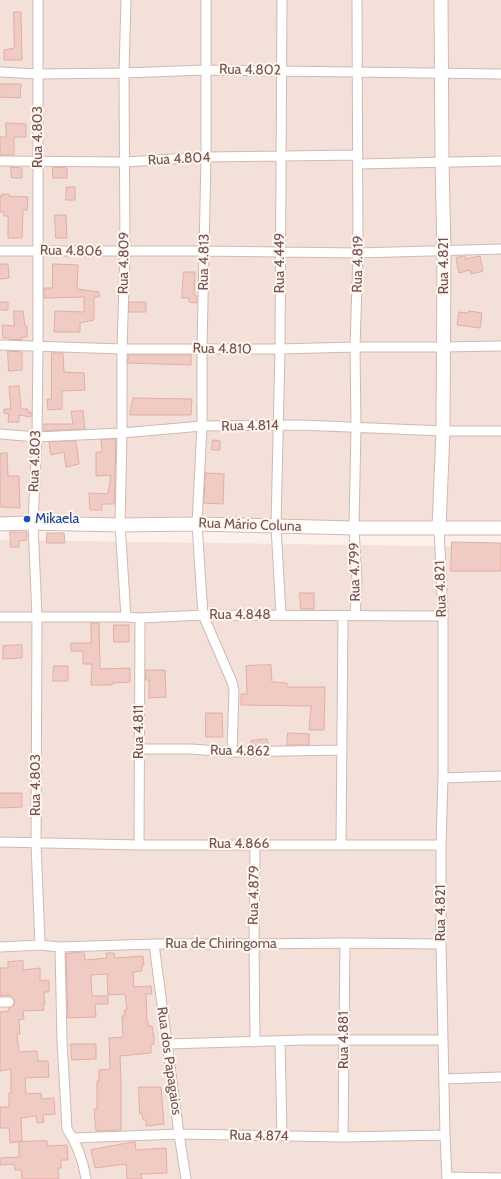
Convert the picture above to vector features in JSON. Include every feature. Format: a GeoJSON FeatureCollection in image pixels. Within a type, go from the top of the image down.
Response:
{"type":"FeatureCollection","features":[{"type":"Feature","properties":{"kind":"street","name":"Rua 4.803"},"geometry":{"type":"LineString","coordinates":[[38,0],[38,346],[37,437],[33,523],[37,617],[36,843],[40,945]]}},
{"type":"Feature","properties":{"kind":"street","name":"Rua 4.809"},"geometry":{"type":"LineString","coordinates":[[126,0],[124,73],[125,252],[122,349],[120,525],[126,617]]}},
{"type":"Feature","properties":{"kind":"street","name":"Rua 4.813"},"geometry":{"type":"LineString","coordinates":[[206,0],[206,157],[202,426],[197,524],[203,615],[232,682],[234,696],[232,752]]}},
{"type":"Feature","properties":{"kind":"street","name":"Rua 4.449"},"geometry":{"type":"LineString","coordinates":[[281,615],[276,526],[280,350],[282,0]]}},
{"type":"Feature","properties":{"kind":"street","name":"Rua 4.819"},"geometry":{"type":"LineString","coordinates":[[354,528],[356,427],[355,347],[358,253],[357,0]]}},
{"type":"Feature","properties":{"kind":"street","name":"Rua 4.821"},"geometry":{"type":"LineString","coordinates":[[441,0],[444,250],[443,431],[439,527],[442,616],[443,778],[441,944],[447,1178]]}},
{"type":"Feature","properties":{"kind":"street","name":"Rua 4.802"},"geometry":{"type":"LineString","coordinates":[[0,72],[38,74],[205,70],[501,74]]}},
{"type":"Feature","properties":{"kind":"street","name":"Rua 4.804"},"geometry":{"type":"LineString","coordinates":[[0,161],[125,162],[206,157],[281,155],[358,160],[501,160]]}},
{"type":"Feature","properties":{"kind":"street","name":"Rua 4.806"},"geometry":{"type":"LineString","coordinates":[[0,251],[38,250],[358,253],[501,249]]}},
{"type":"Feature","properties":{"kind":"street","name":"Rua 4.810"},"geometry":{"type":"LineString","coordinates":[[0,345],[122,349],[202,348],[280,350],[355,347],[443,348],[501,346]]}},
{"type":"Feature","properties":{"kind":"street","name":"Rua 4.814"},"geometry":{"type":"LineString","coordinates":[[0,434],[37,437],[122,433],[202,426],[301,425],[443,431],[501,431]]}},
{"type":"Feature","properties":{"kind":"street","name":"Rua Mário Coluna"},"geometry":{"type":"LineString","coordinates":[[0,524],[197,524],[354,528],[501,528]]}},
{"type":"Feature","properties":{"kind":"street","name":"Rua 4.799"},"geometry":{"type":"LineString","coordinates":[[354,528],[357,582],[355,616]]}},
{"type":"Feature","properties":{"kind":"street","name":"Rua 4.848"},"geometry":{"type":"LineString","coordinates":[[0,617],[140,618],[203,615],[442,616]]}},
{"type":"Feature","properties":{"kind":"street"},"geometry":{"type":"LineString","coordinates":[[341,845],[343,616]]}},
{"type":"Feature","properties":{"kind":"street","name":"Rua 4.811"},"geometry":{"type":"LineString","coordinates":[[139,845],[140,618]]}},
{"type":"Feature","properties":{"kind":"street","name":"Rua 4.862"},"geometry":{"type":"LineString","coordinates":[[139,749],[191,749],[232,752],[342,750]]}},
{"type":"Feature","properties":{"kind":"street"},"geometry":{"type":"LineString","coordinates":[[443,778],[501,776]]}},
{"type":"Feature","properties":{"kind":"street","name":"Rua 4.866"},"geometry":{"type":"LineString","coordinates":[[0,842],[139,845],[441,845]]}},
{"type":"Feature","properties":{"kind":"street","name":"Rua 4.879"},"geometry":{"type":"LineString","coordinates":[[255,844],[255,1042]]}},
{"type":"Feature","properties":{"kind":"street","name":"Rua 4.881"},"geometry":{"type":"LineString","coordinates":[[343,1138],[345,943]]}},
{"type":"Feature","properties":{"kind":"street","name":"Rua de Chiringoma"},"geometry":{"type":"LineString","coordinates":[[0,947],[40,945],[60,947],[154,944],[441,944]]}},
{"type":"Feature","properties":{"kind":"street","name":"Rua dos Papagaios"},"geometry":{"type":"LineString","coordinates":[[154,944],[186,1179]]}},
{"type":"Feature","properties":{"kind":"street"},"geometry":{"type":"LineString","coordinates":[[60,947],[62,1040],[67,1130],[74,1138],[82,1155],[86,1179]]}},
{"type":"Feature","properties":{"kind":"street"},"geometry":{"type":"LineString","coordinates":[[167,1044],[343,1040],[443,1040]]}},
{"type":"Feature","properties":{"kind":"street"},"geometry":{"type":"LineString","coordinates":[[280,1041],[282,1136]]}},
{"type":"Feature","properties":{"kind":"street"},"geometry":{"type":"LineString","coordinates":[[444,1079],[501,1076]]}},
{"type":"Feature","properties":{"kind":"street","name":"Rua 4.874"},"geometry":{"type":"LineString","coordinates":[[74,1138],[179,1134],[343,1138],[445,1135]]}},
{"type":"Feature","properties":{"kind":"street"},"geometry":{"type":"LineString","coordinates":[[447,1178],[501,1178]]}},
{"type":"Feature","properties":{"kind":"shaded area"},"geometry":{"type":"Polygon","coordinates":[[[0,0],[501,0],[501,522],[0,518],[0,0]]]}},
{"type":"Feature","properties":{"kind":"shaded area"},"geometry":{"type":"Polygon","coordinates":[[[0,540],[501,547],[501,1179],[0,1179],[0,540]]]}},
{"type":"Feature","properties":{"kind":"building"},"geometry":{"type":"Polygon","coordinates":[[[14,12],[21,12],[22,60],[4,60],[4,50],[14,48],[14,12]]]}},
{"type":"Feature","properties":{"kind":"building"},"geometry":{"type":"Polygon","coordinates":[[[0,84],[21,84],[20,98],[0,97],[0,84]]]}},
{"type":"Feature","properties":{"kind":"building"},"geometry":{"type":"Polygon","coordinates":[[[6,123],[26,124],[26,137],[14,137],[14,155],[0,155],[0,137],[6,137],[6,123]]]}},
{"type":"Feature","properties":{"kind":"building"},"geometry":{"type":"Polygon","coordinates":[[[11,167],[22,168],[22,178],[12,178],[11,167]]]}},
{"type":"Feature","properties":{"kind":"building"},"geometry":{"type":"Polygon","coordinates":[[[53,167],[67,168],[67,178],[53,178],[53,167]]]}},
{"type":"Feature","properties":{"kind":"building"},"geometry":{"type":"Polygon","coordinates":[[[67,187],[75,187],[75,200],[66,200],[67,187]]]}},
{"type":"Feature","properties":{"kind":"building"},"geometry":{"type":"Polygon","coordinates":[[[2,194],[28,197],[27,210],[23,210],[22,238],[8,238],[8,216],[4,216],[3,212],[0,212],[0,196],[2,196],[2,194]]]}},
{"type":"Feature","properties":{"kind":"building"},"geometry":{"type":"Polygon","coordinates":[[[55,215],[66,215],[67,238],[56,238],[55,215]]]}},
{"type":"Feature","properties":{"kind":"building"},"geometry":{"type":"Polygon","coordinates":[[[465,256],[465,259],[480,256],[483,271],[471,274],[470,270],[459,273],[456,258],[465,256]]]}},
{"type":"Feature","properties":{"kind":"building"},"geometry":{"type":"Polygon","coordinates":[[[0,264],[8,264],[9,278],[0,279],[0,264]]]}},
{"type":"Feature","properties":{"kind":"building"},"geometry":{"type":"Polygon","coordinates":[[[53,264],[78,265],[77,289],[99,292],[99,297],[94,297],[94,320],[80,323],[80,332],[54,332],[55,311],[84,312],[84,297],[44,298],[44,288],[52,288],[53,264]]]}},
{"type":"Feature","properties":{"kind":"building"},"geometry":{"type":"Polygon","coordinates":[[[184,272],[195,272],[194,295],[197,296],[197,303],[189,302],[189,298],[182,298],[184,272]]]}},
{"type":"Feature","properties":{"kind":"building"},"geometry":{"type":"Polygon","coordinates":[[[0,302],[8,302],[8,310],[0,310],[0,302]]]}},
{"type":"Feature","properties":{"kind":"building"},"geometry":{"type":"Polygon","coordinates":[[[129,302],[146,302],[146,312],[129,312],[129,302]]]}},
{"type":"Feature","properties":{"kind":"building"},"geometry":{"type":"Polygon","coordinates":[[[14,311],[23,311],[25,326],[27,326],[27,337],[22,337],[22,340],[3,338],[2,325],[14,326],[14,311]]]}},
{"type":"Feature","properties":{"kind":"building"},"geometry":{"type":"Polygon","coordinates":[[[469,311],[482,313],[480,328],[457,325],[459,312],[468,313],[469,311]]]}},
{"type":"Feature","properties":{"kind":"building"},"geometry":{"type":"Polygon","coordinates":[[[8,351],[22,352],[22,370],[9,371],[8,351]]]}},
{"type":"Feature","properties":{"kind":"building"},"geometry":{"type":"Polygon","coordinates":[[[52,353],[63,353],[64,372],[84,373],[85,390],[62,391],[62,409],[48,410],[47,399],[51,399],[52,353]]]}},
{"type":"Feature","properties":{"kind":"building"},"geometry":{"type":"Polygon","coordinates":[[[129,355],[191,355],[191,365],[128,363],[129,355]]]}},
{"type":"Feature","properties":{"kind":"building"},"geometry":{"type":"Polygon","coordinates":[[[19,386],[21,409],[28,409],[28,412],[31,412],[31,417],[19,415],[19,422],[8,422],[9,414],[4,413],[4,409],[11,409],[9,387],[19,386]]]}},
{"type":"Feature","properties":{"kind":"building"},"geometry":{"type":"Polygon","coordinates":[[[133,398],[192,399],[191,415],[130,415],[133,398]]]}},
{"type":"Feature","properties":{"kind":"building"},"geometry":{"type":"Polygon","coordinates":[[[83,411],[85,429],[44,431],[44,424],[73,424],[71,412],[83,411]]]}},
{"type":"Feature","properties":{"kind":"building"},"geometry":{"type":"Polygon","coordinates":[[[116,439],[114,504],[102,504],[102,510],[90,510],[89,493],[108,494],[111,475],[96,476],[96,452],[102,452],[101,440],[116,439]]]}},
{"type":"Feature","properties":{"kind":"building"},"geometry":{"type":"Polygon","coordinates":[[[213,440],[220,441],[220,450],[212,450],[213,440]]]}},
{"type":"Feature","properties":{"kind":"building"},"geometry":{"type":"Polygon","coordinates":[[[76,441],[79,464],[66,467],[64,452],[51,455],[49,442],[76,441]]]}},
{"type":"Feature","properties":{"kind":"building"},"geometry":{"type":"Polygon","coordinates":[[[7,453],[8,476],[19,476],[20,508],[0,507],[0,454],[7,453]]]}},
{"type":"Feature","properties":{"kind":"building"},"geometry":{"type":"Polygon","coordinates":[[[206,473],[224,474],[223,504],[204,503],[206,473]]]}},
{"type":"Feature","properties":{"kind":"building"},"geometry":{"type":"Polygon","coordinates":[[[10,532],[27,532],[27,540],[19,541],[19,547],[11,547],[10,532]]]}},
{"type":"Feature","properties":{"kind":"building"},"geometry":{"type":"Polygon","coordinates":[[[47,533],[64,533],[65,543],[47,543],[47,533]]]}},
{"type":"Feature","properties":{"kind":"building"},"geometry":{"type":"Polygon","coordinates":[[[452,542],[501,543],[501,571],[451,571],[452,542]]]}},
{"type":"Feature","properties":{"kind":"building"},"geometry":{"type":"Polygon","coordinates":[[[300,593],[314,593],[314,609],[301,609],[300,593]]]}},
{"type":"Feature","properties":{"kind":"building"},"geometry":{"type":"Polygon","coordinates":[[[91,623],[99,623],[100,669],[130,668],[130,682],[112,683],[112,685],[91,685],[92,664],[83,664],[83,651],[71,651],[71,643],[91,643],[91,623]]]}},
{"type":"Feature","properties":{"kind":"building"},"geometry":{"type":"Polygon","coordinates":[[[114,625],[129,625],[129,642],[114,642],[114,625]]]}},
{"type":"Feature","properties":{"kind":"building"},"geometry":{"type":"Polygon","coordinates":[[[22,645],[22,658],[3,659],[3,646],[22,645]]]}},
{"type":"Feature","properties":{"kind":"building"},"geometry":{"type":"Polygon","coordinates":[[[271,665],[272,682],[287,683],[287,687],[325,687],[324,730],[309,730],[311,706],[241,705],[241,694],[247,694],[246,666],[271,665]]]}},
{"type":"Feature","properties":{"kind":"building"},"geometry":{"type":"Polygon","coordinates":[[[54,666],[68,666],[68,681],[53,681],[54,666]]]}},
{"type":"Feature","properties":{"kind":"building"},"geometry":{"type":"Polygon","coordinates":[[[146,670],[165,670],[166,697],[149,698],[149,680],[146,680],[146,670]]]}},
{"type":"Feature","properties":{"kind":"building"},"geometry":{"type":"Polygon","coordinates":[[[206,713],[222,713],[223,737],[206,737],[206,713]]]}},
{"type":"Feature","properties":{"kind":"building"},"geometry":{"type":"Polygon","coordinates":[[[288,733],[309,734],[309,745],[287,745],[288,733]]]}},
{"type":"Feature","properties":{"kind":"building"},"geometry":{"type":"Polygon","coordinates":[[[267,739],[268,745],[252,746],[251,741],[267,739]]]}},
{"type":"Feature","properties":{"kind":"building"},"geometry":{"type":"Polygon","coordinates":[[[0,793],[22,793],[22,807],[0,808],[0,793]]]}},
{"type":"Feature","properties":{"kind":"building"},"geometry":{"type":"Polygon","coordinates":[[[84,952],[85,960],[107,958],[106,953],[114,953],[115,958],[143,956],[144,965],[142,965],[142,971],[133,972],[134,987],[151,986],[152,994],[146,994],[147,1021],[148,1026],[152,1026],[154,1037],[154,1044],[151,1045],[151,1053],[120,1056],[121,1130],[96,1131],[94,1109],[97,1109],[97,1081],[99,1081],[99,1070],[110,1069],[109,1038],[123,1037],[122,1016],[125,1016],[124,1010],[127,1010],[125,994],[108,995],[107,974],[91,975],[92,996],[108,996],[108,1004],[95,1004],[96,1017],[68,1018],[66,954],[84,952]]]}},
{"type":"Feature","properties":{"kind":"building"},"geometry":{"type":"Polygon","coordinates":[[[23,961],[23,970],[40,968],[40,981],[49,980],[49,992],[44,992],[44,1010],[23,1011],[24,1019],[19,1020],[20,1034],[17,1034],[19,1052],[37,1051],[38,1061],[48,1061],[49,1077],[25,1078],[26,1094],[41,1093],[42,1099],[54,1098],[55,1114],[43,1115],[44,1122],[37,1123],[36,1116],[21,1118],[22,1141],[10,1143],[9,1128],[0,1128],[0,1107],[9,1107],[9,1093],[11,1093],[11,1069],[0,1071],[0,1012],[9,1011],[9,1008],[14,1005],[15,1002],[9,995],[0,996],[0,968],[8,968],[8,962],[23,961]]]}},
{"type":"Feature","properties":{"kind":"building"},"geometry":{"type":"Polygon","coordinates":[[[71,1044],[96,1044],[96,1059],[72,1060],[71,1044]]]}},
{"type":"Feature","properties":{"kind":"building"},"geometry":{"type":"Polygon","coordinates":[[[139,1087],[161,1087],[164,1124],[146,1126],[146,1120],[143,1120],[142,1114],[140,1114],[139,1087]]]}},
{"type":"Feature","properties":{"kind":"building"},"geometry":{"type":"Polygon","coordinates":[[[47,1141],[47,1146],[67,1145],[68,1160],[61,1160],[61,1168],[58,1168],[59,1179],[22,1179],[21,1170],[15,1170],[14,1164],[0,1165],[0,1158],[19,1157],[19,1142],[47,1141]]]}},
{"type":"Feature","properties":{"kind":"building"},"geometry":{"type":"Polygon","coordinates":[[[135,1142],[136,1150],[166,1148],[167,1173],[141,1174],[142,1179],[127,1179],[126,1164],[95,1168],[91,1150],[135,1142]]]}},
{"type":"Feature","properties":{"kind":"place","name":"Mikaela"},"geometry":{"type":"Point","coordinates":[27,519]}}]}
